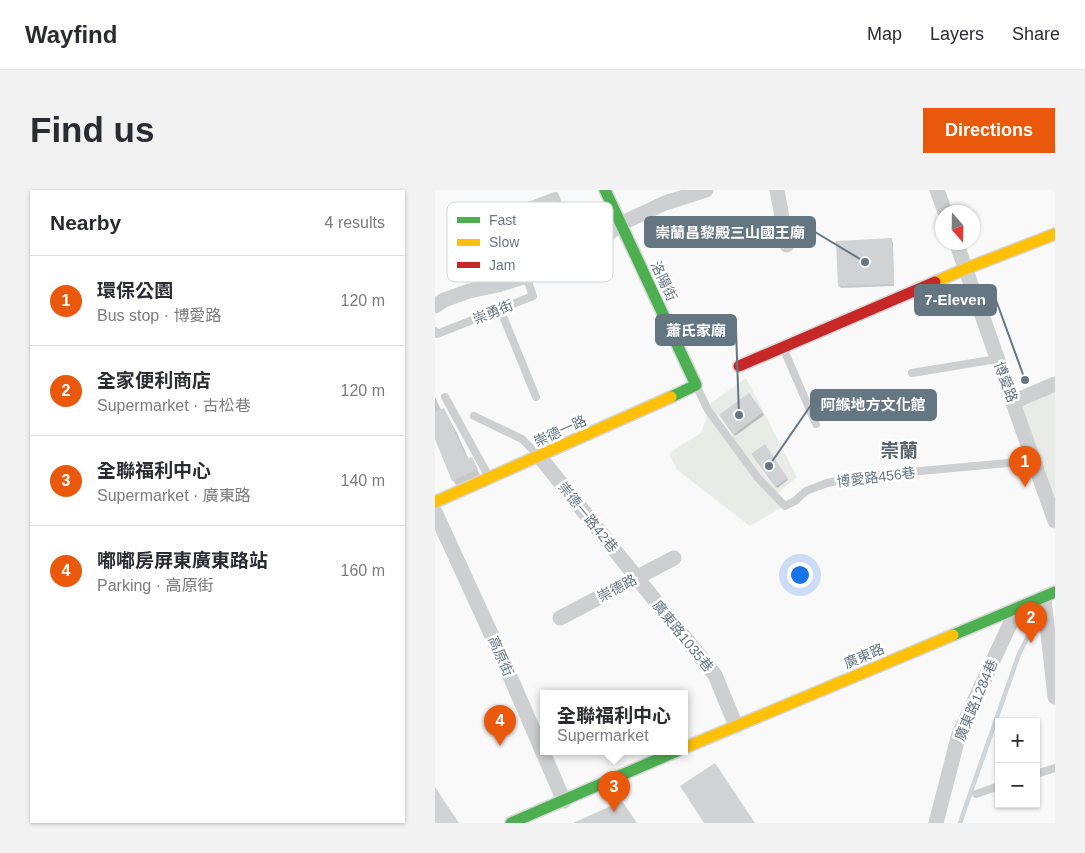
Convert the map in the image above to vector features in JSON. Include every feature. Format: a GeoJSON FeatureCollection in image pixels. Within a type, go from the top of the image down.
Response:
{"type":"FeatureCollection","features":[{"type":"Feature","properties":{"kind":"street","name":"洛陽街"},"geometry":{"type":"LineString","coordinates":[[605,190],[610,202]]}},
{"type":"Feature","properties":{"kind":"street","name":"崇勇街"},"geometry":{"type":"LineString","coordinates":[[613,230],[620,224],[665,203],[706,190]]}},
{"type":"Feature","properties":{"kind":"street"},"geometry":{"type":"LineString","coordinates":[[777,190],[787,245]]}},
{"type":"Feature","properties":{"kind":"street"},"geometry":{"type":"LineString","coordinates":[[937,190],[942,205]]}},
{"type":"Feature","properties":{"kind":"street","name":"洛陽街"},"geometry":{"type":"LineString","coordinates":[[613,208],[696,385]]}},
{"type":"Feature","properties":{"kind":"street"},"geometry":{"type":"LineString","coordinates":[[739,366],[965,269],[1055,234]]}},
{"type":"Feature","properties":{"kind":"street","name":"博愛路"},"geometry":{"type":"LineString","coordinates":[[959,250],[1055,521]]}},
{"type":"Feature","properties":{"kind":"street","name":"崇勇街"},"geometry":{"type":"LineString","coordinates":[[435,306],[444,300],[469,291],[507,282]]}},
{"type":"Feature","properties":{"kind":"street"},"geometry":{"type":"LineString","coordinates":[[1013,402],[1055,384]]}},
{"type":"Feature","properties":{"kind":"street","name":"崇德一路"},"geometry":{"type":"LineString","coordinates":[[435,502],[696,385]]}},
{"type":"Feature","properties":{"kind":"street","name":"崇德一路42巷"},"geometry":{"type":"LineString","coordinates":[[539,456],[636,577]]}},
{"type":"Feature","properties":{"kind":"street","name":"高原街"},"geometry":{"type":"LineString","coordinates":[[435,512],[540,746]]}},
{"type":"Feature","properties":{"kind":"street","name":"崇德路"},"geometry":{"type":"LineString","coordinates":[[560,618],[674,558]]}},
{"type":"Feature","properties":{"kind":"street","name":"廣東路1035巷"},"geometry":{"type":"LineString","coordinates":[[636,577],[715,675],[736,726]]}},
{"type":"Feature","properties":{"kind":"street"},"geometry":{"type":"LineString","coordinates":[[1049,595],[1055,698]]}},
{"type":"Feature","properties":{"kind":"street","name":"廣東路"},"geometry":{"type":"LineString","coordinates":[[688,746],[1049,595]]}},
{"type":"Feature","properties":{"kind":"street","name":"廣東路1284巷"},"geometry":{"type":"LineString","coordinates":[[936,823],[959,734],[1017,609]]}},
{"type":"Feature","properties":{"kind":"street","name":"高原街"},"geometry":{"type":"LineString","coordinates":[[544,755],[564,801]]}},
{"type":"Feature","properties":{"kind":"street"},"geometry":{"type":"LineString","coordinates":[[515,822],[668,755]]}},
{"type":"Feature","properties":{"kind":"lane"},"geometry":{"type":"LineString","coordinates":[[539,202],[555,196],[557,202]]}},
{"type":"Feature","properties":{"kind":"lane","name":"崇勇街"},"geometry":{"type":"LineString","coordinates":[[435,331],[437,334],[533,296],[528,282]]}},
{"type":"Feature","properties":{"kind":"lane"},"geometry":{"type":"LineString","coordinates":[[500,309],[536,397]]}},
{"type":"Feature","properties":{"kind":"lane"},"geometry":{"type":"LineString","coordinates":[[783,348],[816,424]]}},
{"type":"Feature","properties":{"kind":"lane"},"geometry":{"type":"LineString","coordinates":[[912,373],[997,359]]}},
{"type":"Feature","properties":{"kind":"lane","name":"博愛路456巷"},"geometry":{"type":"LineString","coordinates":[[696,385],[708,410],[758,478],[785,506],[795,501],[806,491],[827,483],[855,477],[1008,463],[1032,456]]}},
{"type":"Feature","properties":{"kind":"lane"},"geometry":{"type":"LineString","coordinates":[[445,396],[490,478]]}},
{"type":"Feature","properties":{"kind":"lane"},"geometry":{"type":"LineString","coordinates":[[474,416],[522,439],[539,456]]}},
{"type":"Feature","properties":{"kind":"lane"},"geometry":{"type":"LineString","coordinates":[[1040,773],[1055,768]]}},
{"type":"Feature","properties":{"kind":"lane"},"geometry":{"type":"LineString","coordinates":[[976,794],[995,787]]}},
{"type":"Feature","properties":{"kind":"shaded area"},"geometry":{"type":"Polygon","coordinates":[[[746,378],[797,477],[778,493],[782,507],[750,526],[677,470],[669,453],[701,433],[711,403],[746,378]],[[749,393],[716,418],[730,437],[763,412],[749,393]],[[765,444],[751,454],[774,487],[788,477],[765,444]]]}},
{"type":"Feature","properties":{"kind":"shaded area"},"geometry":{"type":"Polygon","coordinates":[[[1055,389],[1055,498],[1016,405],[1055,389]]]}},
{"type":"Feature","properties":{"kind":"building"},"geometry":{"type":"Polygon","coordinates":[[[892,238],[894,284],[838,286],[836,241],[892,238]]]}},
{"type":"Feature","properties":{"kind":"building"},"geometry":{"type":"Polygon","coordinates":[[[749,393],[763,412],[733,435],[719,415],[749,393]]]}},
{"type":"Feature","properties":{"kind":"building"},"geometry":{"type":"Polygon","coordinates":[[[444,408],[467,459],[472,457],[478,469],[452,481],[435,439],[435,412],[444,408]]]}},
{"type":"Feature","properties":{"kind":"building"},"geometry":{"type":"Polygon","coordinates":[[[765,444],[788,478],[775,487],[751,454],[765,444]]]}},
{"type":"Feature","properties":{"kind":"building"},"geometry":{"type":"Polygon","coordinates":[[[715,763],[755,823],[704,823],[680,786],[715,763]]]}},
{"type":"Feature","properties":{"kind":"building"},"geometry":{"type":"Polygon","coordinates":[[[435,787],[459,823],[435,823],[435,787]]]}},
{"type":"Feature","properties":{"kind":"building"},"geometry":{"type":"Polygon","coordinates":[[[622,801],[637,823],[573,823],[622,801]]]}},
{"type":"Feature","properties":{"kind":"waterway"},"geometry":{"type":"LineString","coordinates":[[960,823],[1019,654],[1038,617]]}},
{"type":"Feature","properties":{"kind":"traffic: fast"},"geometry":{"type":"LineString","coordinates":[[605,190],[611,202]]}},
{"type":"Feature","properties":{"kind":"traffic: fast"},"geometry":{"type":"LineString","coordinates":[[613,207],[696,385],[671,397]]}},
{"type":"Feature","properties":{"kind":"traffic: fast"},"geometry":{"type":"LineString","coordinates":[[953,635],[1055,592]]}},
{"type":"Feature","properties":{"kind":"traffic: fast"},"geometry":{"type":"LineString","coordinates":[[511,823],[668,755]]}},
{"type":"Feature","properties":{"kind":"traffic: slow"},"geometry":{"type":"LineString","coordinates":[[935,282],[1055,234]]}},
{"type":"Feature","properties":{"kind":"traffic: slow"},"geometry":{"type":"LineString","coordinates":[[435,502],[671,397]]}},
{"type":"Feature","properties":{"kind":"traffic: slow"},"geometry":{"type":"LineString","coordinates":[[688,746],[953,635]]}},
{"type":"Feature","properties":{"kind":"traffic: jam"},"geometry":{"type":"LineString","coordinates":[[739,366],[935,282]]}},
{"type":"Feature","properties":{"kind":"place","name":"崇蘭昌黎殿三山國王廟"},"geometry":{"type":"Point","coordinates":[865,262]}},
{"type":"Feature","properties":{"kind":"place","name":"7-Eleven"},"geometry":{"type":"Point","coordinates":[1025,380]}},
{"type":"Feature","properties":{"kind":"place","name":"蕭氏家廟"},"geometry":{"type":"Point","coordinates":[739,415]}},
{"type":"Feature","properties":{"kind":"place","name":"阿緱地方文化館"},"geometry":{"type":"Point","coordinates":[769,466]}},
{"type":"Feature","properties":{"kind":"place","name":"環保公園"},"geometry":{"type":"Point","coordinates":[1025,487]}},
{"type":"Feature","properties":{"kind":"place","name":"全家便利商店"},"geometry":{"type":"Point","coordinates":[1031,643]}},
{"type":"Feature","properties":{"kind":"place","name":"嘟嘟房屏東廣東路站"},"geometry":{"type":"Point","coordinates":[500,746]}},
{"type":"Feature","properties":{"kind":"place","name":"全聯福利中心"},"geometry":{"type":"Point","coordinates":[614,812]}},
{"type":"Feature","properties":{"kind":"district","name":"崇蘭"},"geometry":{"type":"Point","coordinates":[899,450]}}]}
